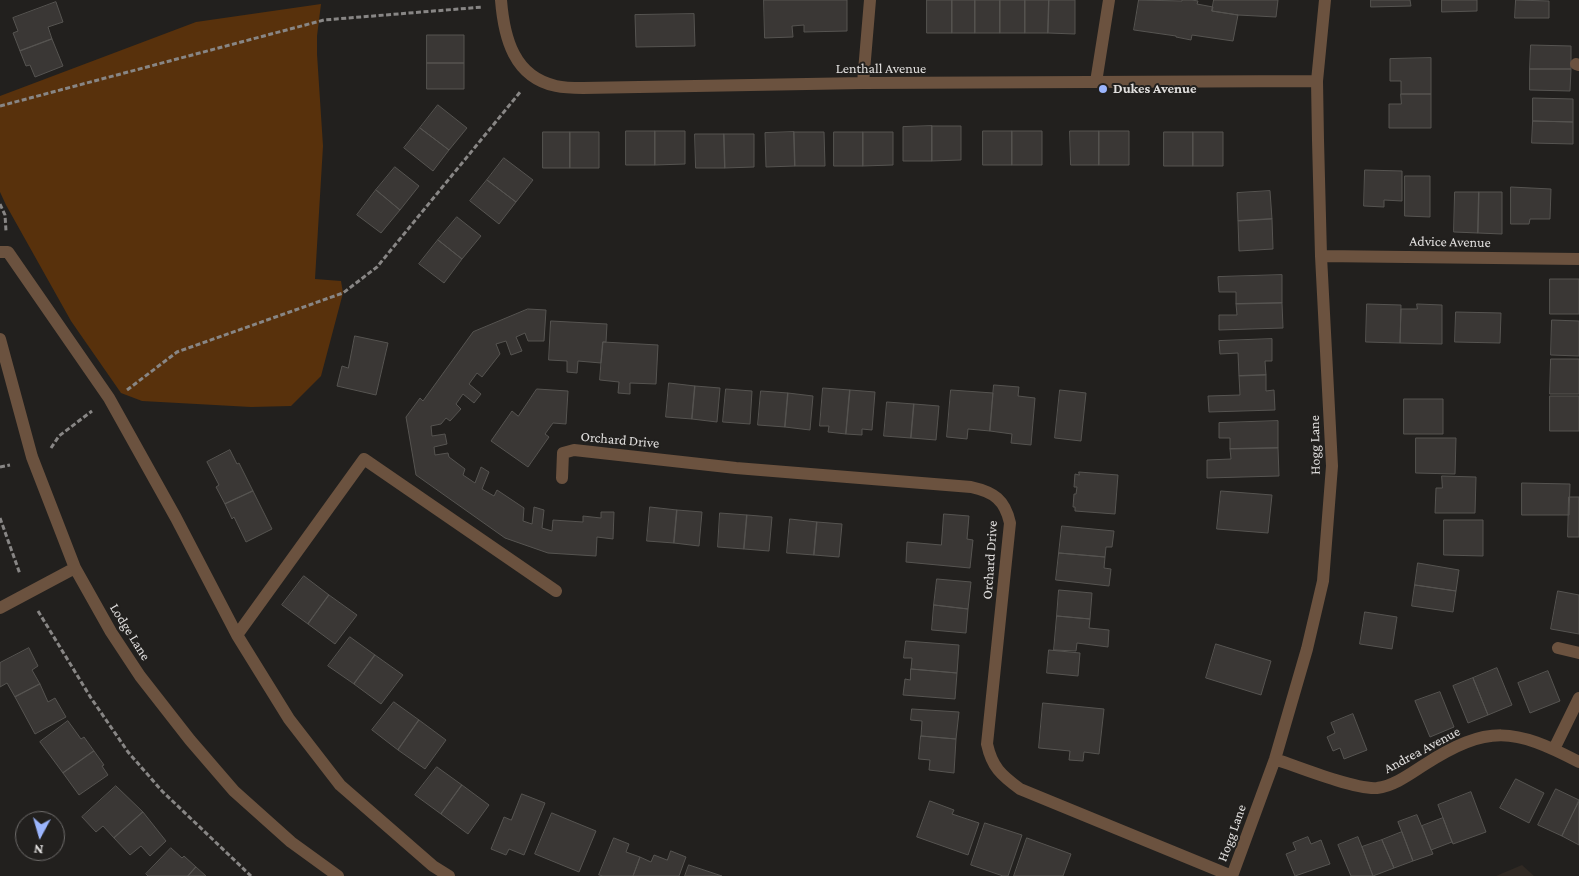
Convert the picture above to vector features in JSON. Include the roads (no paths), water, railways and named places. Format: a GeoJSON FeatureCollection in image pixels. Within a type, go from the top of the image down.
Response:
{"type":"FeatureCollection","features":[{"type":"Feature","properties":{"kind":"street"},"geometry":{"type":"LineString","coordinates":[[864,83],[870,0]]}},
{"type":"Feature","properties":{"kind":"street"},"geometry":{"type":"LineString","coordinates":[[1096,82],[1110,0]]}},
{"type":"Feature","properties":{"kind":"street","name":"Hogg Lane"},"geometry":{"type":"LineString","coordinates":[[1232,876],[1275,760],[1307,649],[1324,571],[1332,466],[1321,256],[1317,81],[1325,0]]}},
{"type":"Feature","properties":{"kind":"street","name":"Lenthall Avenue"},"geometry":{"type":"LineString","coordinates":[[501,3],[510,48],[518,62],[532,77],[556,86],[583,88],[864,83],[1317,81]]}},
{"type":"Feature","properties":{"kind":"street"},"geometry":{"type":"LineString","coordinates":[[4,252],[109,398],[176,518],[237,635],[289,719],[340,785],[433,866],[449,876]]}},
{"type":"Feature","properties":{"kind":"street","name":"Advice Avenue"},"geometry":{"type":"LineString","coordinates":[[1321,256],[1579,259]]}},
{"type":"Feature","properties":{"kind":"street","name":"Lodge Lane"},"geometry":{"type":"LineString","coordinates":[[0,339],[32,457],[75,568],[111,632],[140,676],[190,740],[234,791],[290,842],[338,876]]}},
{"type":"Feature","properties":{"kind":"street","name":"Orchard Drive"},"geometry":{"type":"LineString","coordinates":[[562,478],[563,453],[574,450],[736,468],[971,487],[984,490],[1003,503],[1008,512],[1010,523],[987,744],[996,770],[1020,789],[1232,876]]}},
{"type":"Feature","properties":{"kind":"street"},"geometry":{"type":"LineString","coordinates":[[237,635],[364,459],[556,591]]}},
{"type":"Feature","properties":{"kind":"street"},"geometry":{"type":"LineString","coordinates":[[0,608],[75,568]]}},
{"type":"Feature","properties":{"kind":"street"},"geometry":{"type":"LineString","coordinates":[[1558,648],[1579,653]]}},
{"type":"Feature","properties":{"kind":"street"},"geometry":{"type":"LineString","coordinates":[[1554,749],[1577,703]]}},
{"type":"Feature","properties":{"kind":"street","name":"Andrea Avenue"},"geometry":{"type":"LineString","coordinates":[[1275,760],[1344,782],[1376,788],[1388,785],[1404,777],[1459,745],[1483,736],[1506,734],[1532,740],[1579,762]]}},
{"type":"Feature","properties":{"kind":"place","name":"Dukes Avenue"},"geometry":{"type":"Point","coordinates":[1103,89]}}]}
